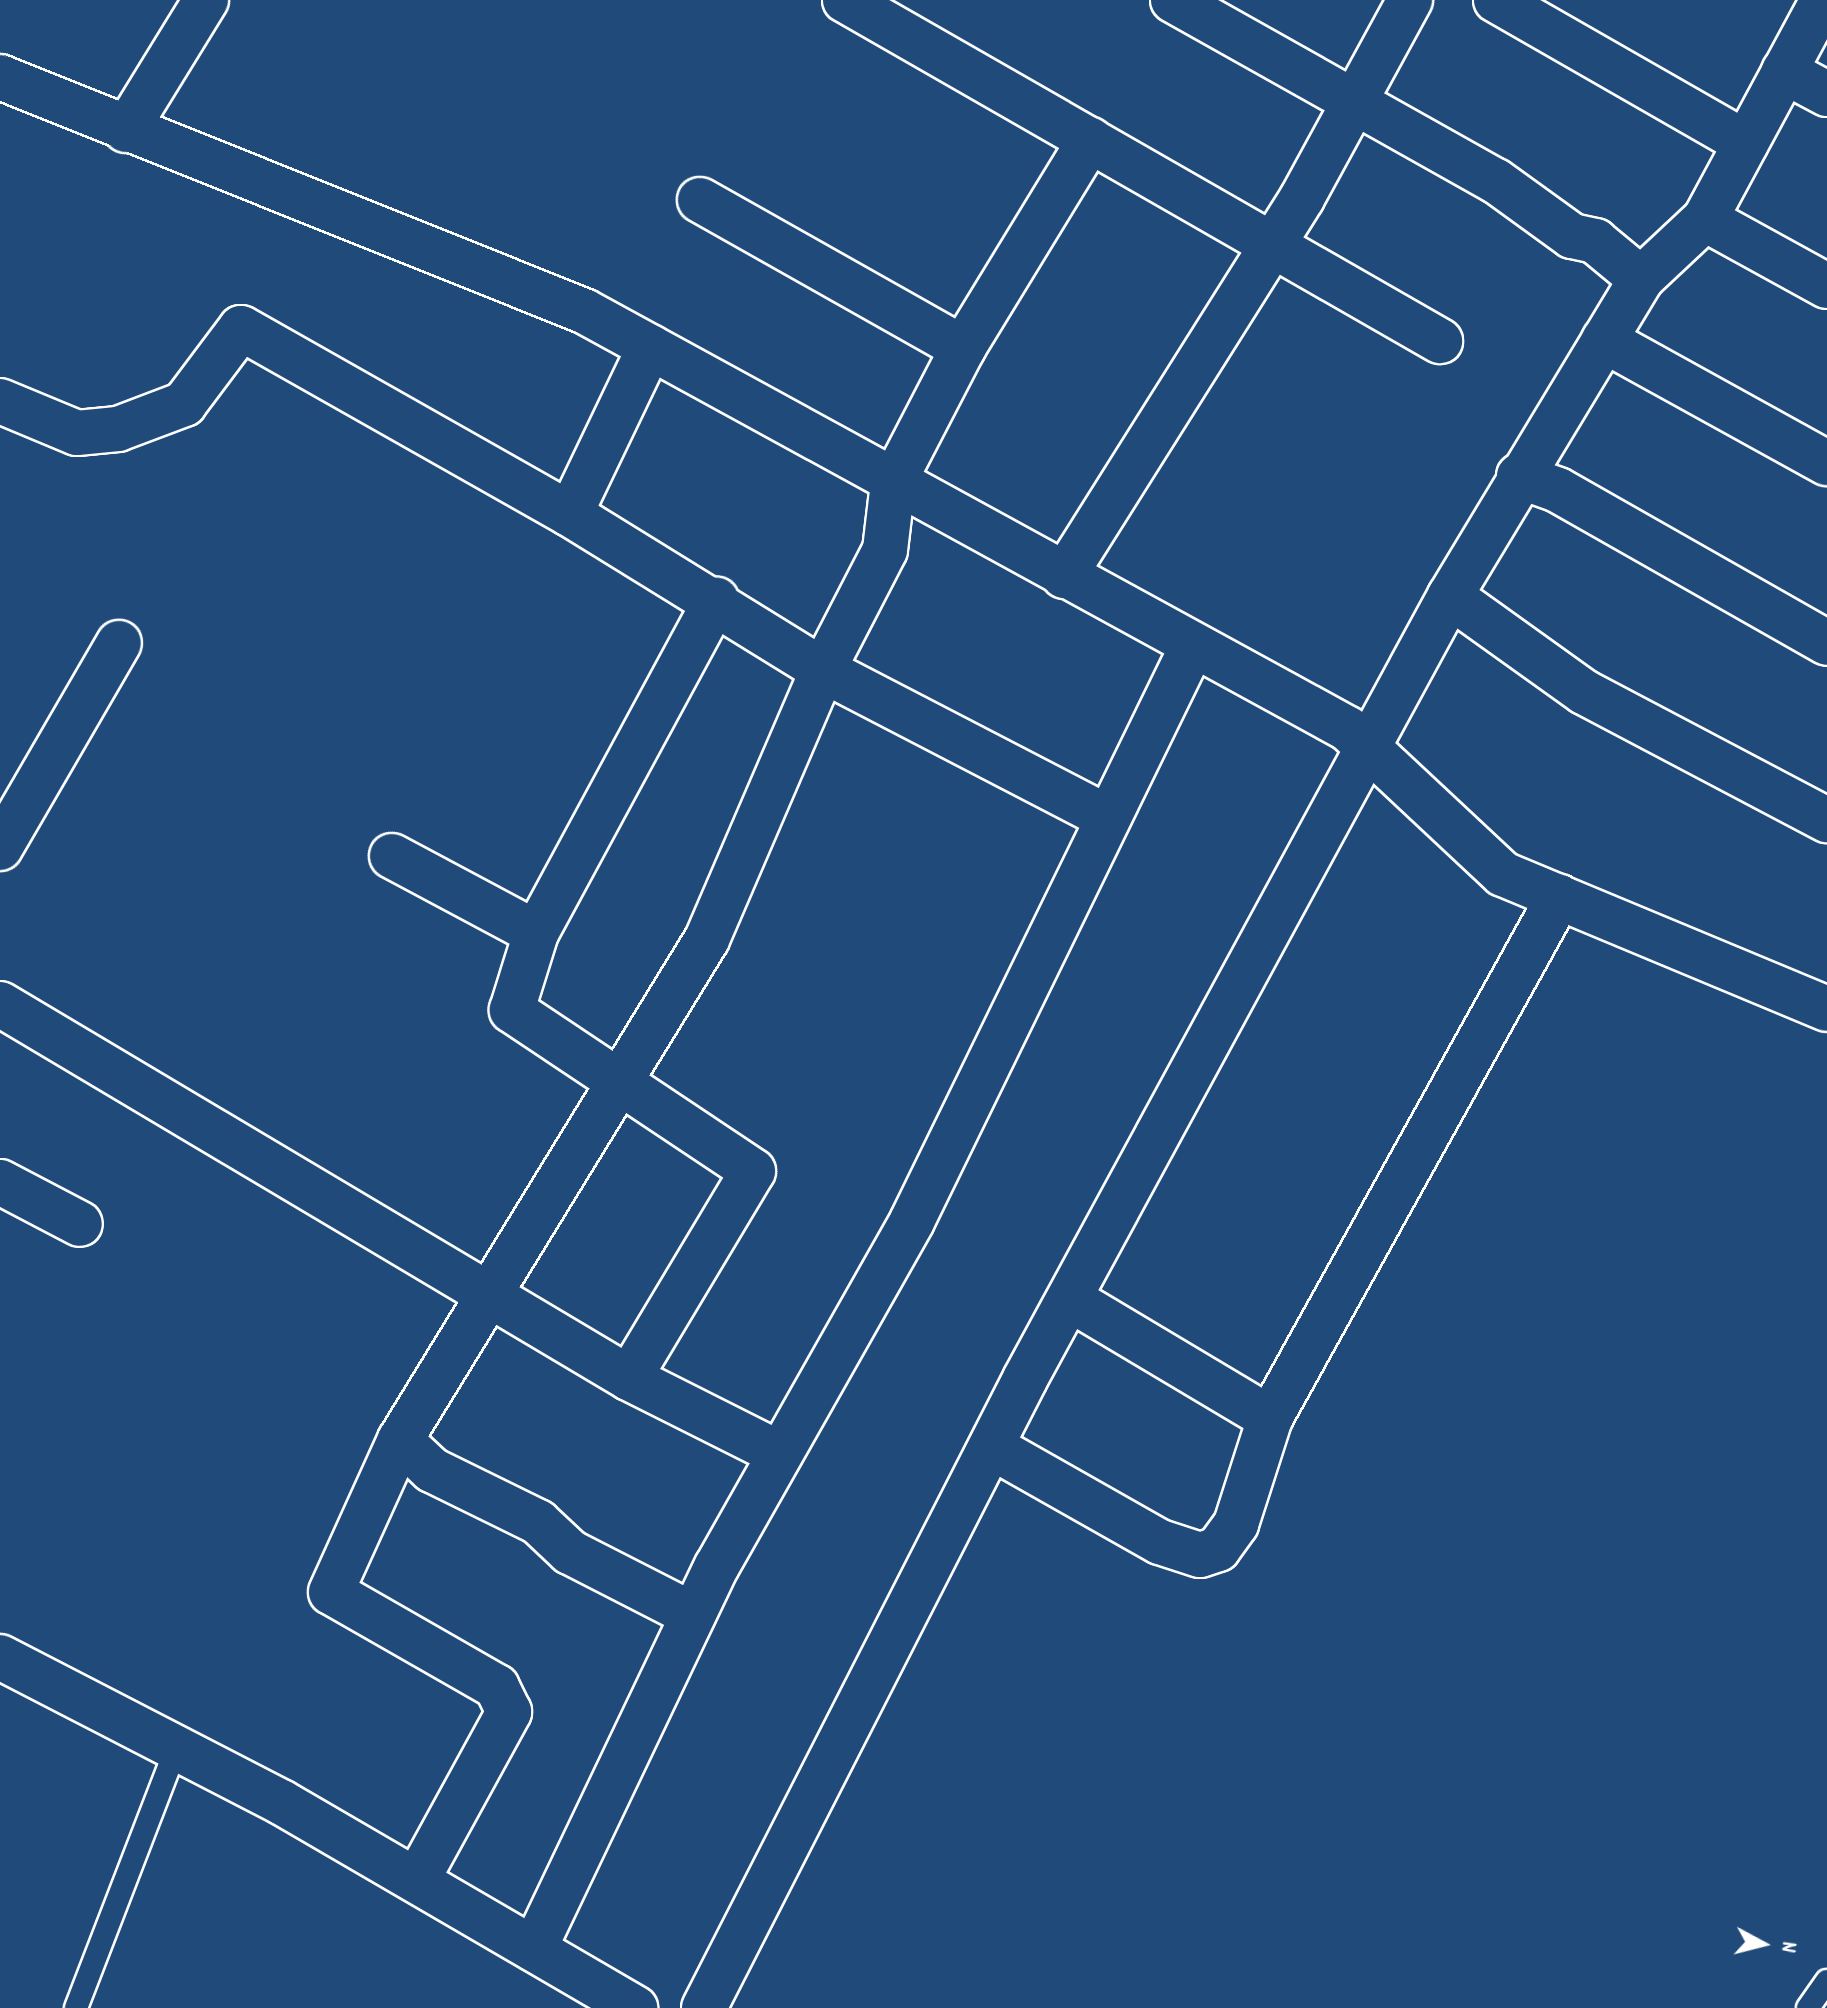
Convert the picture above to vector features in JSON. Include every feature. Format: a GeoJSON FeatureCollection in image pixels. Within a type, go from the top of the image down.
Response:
{"type":"FeatureCollection","features":[{"type":"Feature","properties":{"kind":"street"},"geometry":{"type":"LineString","coordinates":[[126,130],[206,0]]}},
{"type":"Feature","properties":{"kind":"street"},"geometry":{"type":"LineString","coordinates":[[845,0],[1440,341]]}},
{"type":"Feature","properties":{"kind":"street"},"geometry":{"type":"LineString","coordinates":[[1173,0],[1496,181],[1572,236],[1595,241],[1641,279]]}},
{"type":"Feature","properties":{"kind":"street"},"geometry":{"type":"LineString","coordinates":[[1064,576],[1272,246],[1410,0]]}},
{"type":"Feature","properties":{"kind":"street"},"geometry":{"type":"LineString","coordinates":[[1496,0],[1746,143]]}},
{"type":"Feature","properties":{"kind":"street"},"geometry":{"type":"LineString","coordinates":[[704,2008],[1070,1299],[1371,750],[1450,596],[1519,476],[1641,279],[1705,219],[1823,0]]}},
{"type":"Feature","properties":{"kind":"street"},"geometry":{"type":"LineString","coordinates":[[1784,71],[1827,94]]}},
{"type":"Feature","properties":{"kind":"street"},"geometry":{"type":"LineString","coordinates":[[0,77],[584,311],[893,483],[1348,729],[1503,874],[1827,1009]]}},
{"type":"Feature","properties":{"kind":"street"},"geometry":{"type":"LineString","coordinates":[[417,1880],[509,1712],[497,1687],[331,1592],[400,1440],[491,1299],[707,939],[823,670],[885,550],[893,483],[963,348],[1090,140]]}},
{"type":"Feature","properties":{"kind":"street"},"geometry":{"type":"LineString","coordinates":[[700,200],[963,348]]}},
{"type":"Feature","properties":{"kind":"street"},"geometry":{"type":"LineString","coordinates":[[1705,219],[1827,286]]}},
{"type":"Feature","properties":{"kind":"street"},"geometry":{"type":"LineString","coordinates":[[0,401],[77,433],[118,429],[184,404],[241,328],[570,514],[716,600],[823,670],[1108,818]]}},
{"type":"Feature","properties":{"kind":"street"},"geometry":{"type":"LineString","coordinates":[[1604,340],[1827,463]]}},
{"type":"Feature","properties":{"kind":"street"},"geometry":{"type":"LineString","coordinates":[[570,514],[650,347]]}},
{"type":"Feature","properties":{"kind":"street"},"geometry":{"type":"LineString","coordinates":[[1519,476],[1558,490],[1827,643]]}},
{"type":"Feature","properties":{"kind":"street"},"geometry":{"type":"LineString","coordinates":[[1450,596],[1584,692],[1827,820]]}},
{"type":"Feature","properties":{"kind":"street"},"geometry":{"type":"LineString","coordinates":[[629,1378],[753,1171],[621,1086],[512,1010],[536,933],[716,600]]}},
{"type":"Feature","properties":{"kind":"street"},"geometry":{"type":"LineString","coordinates":[[0,848],[119,643]]}},
{"type":"Feature","properties":{"kind":"street"},"geometry":{"type":"LineString","coordinates":[[534,1949],[693,1615],[912,1221],[1193,645]]}},
{"type":"Feature","properties":{"kind":"street"},"geometry":{"type":"LineString","coordinates":[[392,856],[536,933]]}},
{"type":"Feature","properties":{"kind":"street"},"geometry":{"type":"LineString","coordinates":[[992,1447],[1160,1542],[1200,1555],[1218,1549],[1236,1524],[1270,1418],[1559,897]]}},
{"type":"Feature","properties":{"kind":"street"},"geometry":{"type":"LineString","coordinates":[[0,1004],[491,1299],[629,1378],[780,1454]]}},
{"type":"Feature","properties":{"kind":"street"},"geometry":{"type":"LineString","coordinates":[[0,1182],[80,1224]]}},
{"type":"Feature","properties":{"kind":"street"},"geometry":{"type":"LineString","coordinates":[[1070,1299],[1270,1418]]}},
{"type":"Feature","properties":{"kind":"street"},"geometry":{"type":"LineString","coordinates":[[400,1440],[432,1470],[538,1522],[570,1552],[693,1615]]}},
{"type":"Feature","properties":{"kind":"street"},"geometry":{"type":"LineString","coordinates":[[0,1657],[417,1880],[635,2008]]}},
{"type":"Feature","properties":{"kind":"lane"},"geometry":{"type":"LineString","coordinates":[[76,2008],[176,1749]]}},
{"type":"Feature","properties":{"kind":"lane"},"geometry":{"type":"LineString","coordinates":[[1808,2008],[1827,1981]]}}]}
